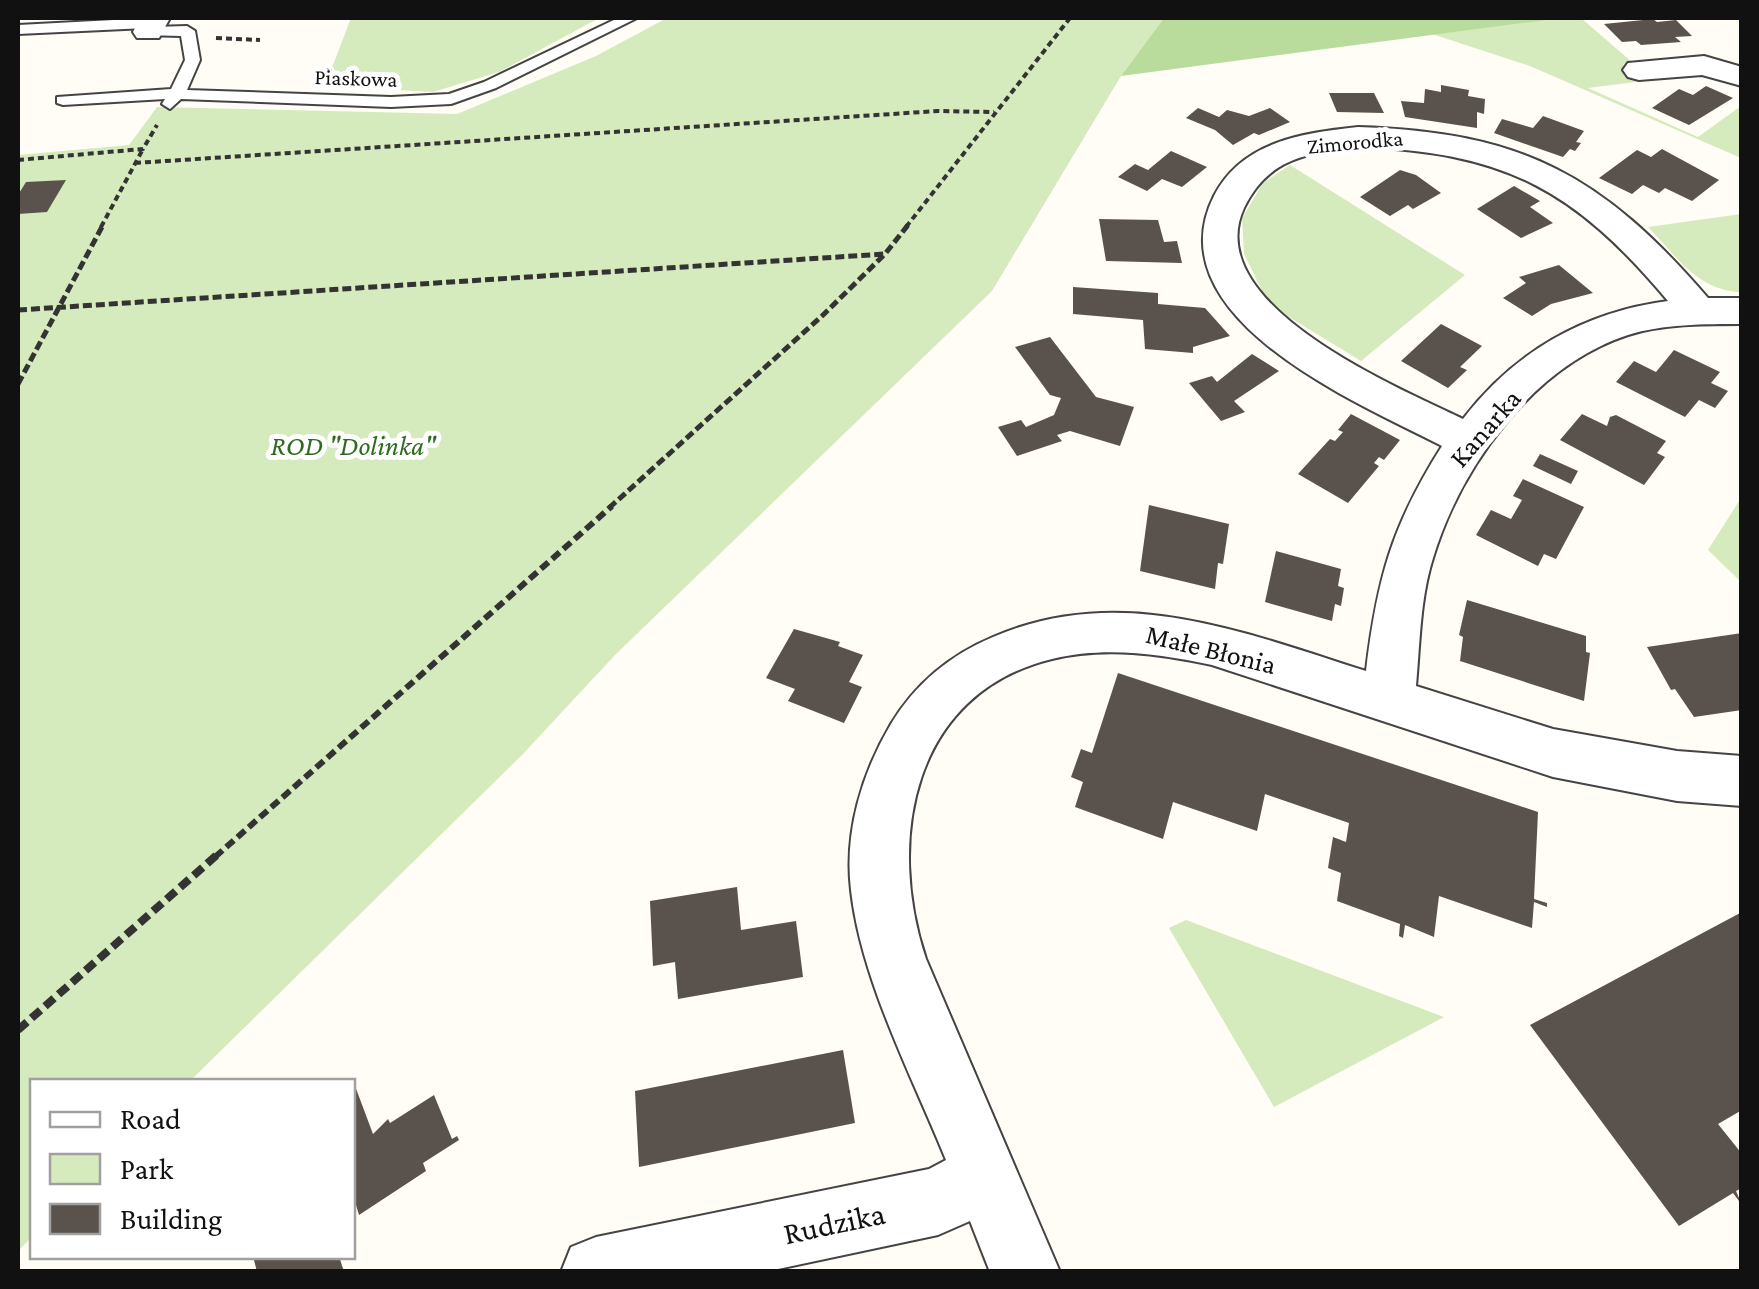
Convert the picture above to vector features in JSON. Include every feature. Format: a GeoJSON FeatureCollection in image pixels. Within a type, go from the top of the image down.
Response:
{"type":"FeatureCollection","features":[{"type":"Feature","properties":{"kind":"street"},"geometry":{"type":"LineString","coordinates":[[1639,70],[1704,65],[1742,77]]}},
{"type":"Feature","properties":{"kind":"street","name":"Zimorodka"},"geometry":{"type":"LineString","coordinates":[[1469,441],[1349,379],[1276,330],[1247,304],[1230,275],[1220,226],[1236,183],[1256,166],[1309,143],[1376,137],[1415,137],[1498,155],[1533,168],[1595,206],[1647,254],[1697,311]]}},
{"type":"Feature","properties":{"kind":"street","name":"Kanarka"},"geometry":{"type":"LineString","coordinates":[[1388,701],[1400,593],[1409,558],[1442,479],[1469,441],[1536,371],[1577,342],[1612,326],[1697,311],[1742,311]]}},
{"type":"Feature","properties":{"kind":"street","name":"Małe Błonia"},"geometry":{"type":"LineString","coordinates":[[1025,1272],[899,968],[884,918],[878,878],[881,824],[890,782],[906,744],[925,716],[953,687],[1015,649],[1050,638],[1117,629],[1156,631],[1212,644],[1587,762],[1742,781]]}},
{"type":"Feature","properties":{"kind":"street","name":"Rudzika"},"geometry":{"type":"LineString","coordinates":[[596,1272],[680,1263],[938,1202],[984,1176]]}},
{"type":"Feature","properties":{"kind":"lane","name":"Piaskowa"},"geometry":{"type":"LineString","coordinates":[[64,100],[451,99],[490,85],[629,18]]}},
{"type":"Feature","properties":{"kind":"lane"},"geometry":{"type":"LineString","coordinates":[[18,30],[152,24],[186,31],[195,45],[194,62],[172,101]]}},
{"type":"Feature","properties":{"kind":"path"},"geometry":{"type":"LineString","coordinates":[[18,1030],[504,603],[885,254],[1070,18]]}},
{"type":"Feature","properties":{"kind":"path"},"geometry":{"type":"LineString","coordinates":[[190,36],[260,40]]}},
{"type":"Feature","properties":{"kind":"path"},"geometry":{"type":"LineString","coordinates":[[18,384],[135,162],[172,101]]}},
{"type":"Feature","properties":{"kind":"path"},"geometry":{"type":"LineString","coordinates":[[135,162],[938,110],[996,112]]}},
{"type":"Feature","properties":{"kind":"path"},"geometry":{"type":"LineString","coordinates":[[18,160],[143,149]]}},
{"type":"Feature","properties":{"kind":"path"},"geometry":{"type":"LineString","coordinates":[[18,310],[885,254]]}},
{"type":"Feature","properties":{"kind":"green space"},"geometry":{"type":"Polygon","coordinates":[[[351,18],[599,18],[499,72],[433,92],[325,86],[351,18]]]}},
{"type":"Feature","properties":{"kind":"green space","name":"ROD \"Dolinka\""},"geometry":{"type":"Polygon","coordinates":[[[667,18],[1164,18],[1121,76],[992,291],[615,655],[522,755],[192,1079],[30,1079],[30,1239],[18,1251],[18,155],[129,145],[157,107],[457,114],[596,56],[667,18]]]}},
{"type":"Feature","properties":{"kind":"green space"},"geometry":{"type":"Polygon","coordinates":[[[1164,18],[1561,18],[1121,76],[1164,18]]]}},
{"type":"Feature","properties":{"kind":"green space"},"geometry":{"type":"Polygon","coordinates":[[[1581,18],[1632,62],[1622,64],[1643,81],[1588,88],[1698,137],[1741,106],[1741,158],[1530,66],[1432,34],[1581,18]]]}},
{"type":"Feature","properties":{"kind":"green space"},"geometry":{"type":"Polygon","coordinates":[[[1290,165],[1465,275],[1361,361],[1269,305],[1244,254],[1242,218],[1263,183],[1290,165]]]}},
{"type":"Feature","properties":{"kind":"green space"},"geometry":{"type":"Polygon","coordinates":[[[1741,214],[1741,292],[1712,286],[1700,279],[1648,227],[1741,214]]]}},
{"type":"Feature","properties":{"kind":"green space"},"geometry":{"type":"Polygon","coordinates":[[[1741,498],[1741,582],[1708,550],[1741,498]]]}},
{"type":"Feature","properties":{"kind":"green space"},"geometry":{"type":"Polygon","coordinates":[[[1186,920],[1444,1017],[1274,1107],[1169,928],[1186,920]]]}},
{"type":"Feature","properties":{"kind":"building"},"geometry":{"type":"Polygon","coordinates":[[[1676,20],[1692,36],[1675,37],[1681,42],[1641,45],[1636,41],[1622,42],[1604,24],[1676,20]]]}},
{"type":"Feature","properties":{"kind":"building"},"geometry":{"type":"Polygon","coordinates":[[[1441,85],[1469,90],[1468,96],[1485,99],[1484,114],[1477,112],[1477,128],[1405,117],[1401,101],[1424,103],[1425,89],[1441,92],[1441,85]]]}},
{"type":"Feature","properties":{"kind":"building"},"geometry":{"type":"Polygon","coordinates":[[[1706,86],[1733,98],[1689,125],[1652,108],[1679,89],[1693,95],[1706,86]]]}},
{"type":"Feature","properties":{"kind":"building"},"geometry":{"type":"Polygon","coordinates":[[[1329,93],[1374,93],[1384,113],[1337,112],[1329,93]]]}},
{"type":"Feature","properties":{"kind":"building"},"geometry":{"type":"Polygon","coordinates":[[[1198,108],[1219,117],[1227,110],[1249,116],[1270,108],[1290,122],[1259,135],[1254,133],[1233,145],[1215,130],[1186,118],[1198,108]]]}},
{"type":"Feature","properties":{"kind":"building"},"geometry":{"type":"Polygon","coordinates":[[[1543,116],[1584,131],[1575,151],[1570,149],[1563,157],[1494,133],[1502,119],[1533,128],[1543,116]]]}},
{"type":"Feature","properties":{"kind":"building"},"geometry":{"type":"Polygon","coordinates":[[[1662,149],[1719,180],[1692,201],[1665,188],[1659,193],[1643,185],[1632,194],[1599,178],[1637,150],[1651,157],[1662,149]]]}},
{"type":"Feature","properties":{"kind":"building"},"geometry":{"type":"Polygon","coordinates":[[[1171,151],[1207,167],[1182,187],[1162,179],[1147,191],[1118,177],[1135,164],[1148,170],[1171,151]]]}},
{"type":"Feature","properties":{"kind":"building"},"geometry":{"type":"Polygon","coordinates":[[[1400,170],[1416,175],[1441,193],[1413,209],[1408,205],[1390,216],[1360,197],[1400,170]]]}},
{"type":"Feature","properties":{"kind":"building"},"geometry":{"type":"Polygon","coordinates":[[[66,180],[47,212],[18,214],[18,195],[26,182],[66,180]]]}},
{"type":"Feature","properties":{"kind":"building"},"geometry":{"type":"Polygon","coordinates":[[[1514,186],[1540,201],[1530,207],[1553,223],[1521,238],[1477,209],[1514,186]]]}},
{"type":"Feature","properties":{"kind":"building"},"geometry":{"type":"Polygon","coordinates":[[[1099,219],[1158,220],[1164,242],[1177,241],[1182,263],[1106,261],[1099,219]]]}},
{"type":"Feature","properties":{"kind":"building"},"geometry":{"type":"Polygon","coordinates":[[[1559,265],[1593,293],[1551,304],[1532,316],[1503,298],[1526,283],[1519,277],[1559,265]]]}},
{"type":"Feature","properties":{"kind":"building"},"geometry":{"type":"Polygon","coordinates":[[[1073,287],[1158,293],[1158,304],[1205,308],[1230,336],[1193,347],[1193,353],[1145,349],[1143,320],[1073,314],[1073,287]]]}},
{"type":"Feature","properties":{"kind":"building"},"geometry":{"type":"Polygon","coordinates":[[[1441,324],[1482,346],[1460,367],[1467,370],[1448,388],[1401,361],[1441,324]]]}},
{"type":"Feature","properties":{"kind":"building"},"geometry":{"type":"Polygon","coordinates":[[[1050,337],[1096,397],[1134,407],[1120,446],[1070,431],[1057,435],[1062,441],[1017,456],[998,427],[1021,420],[1026,427],[1054,415],[1061,398],[1050,395],[1015,347],[1050,337]]]}},
{"type":"Feature","properties":{"kind":"building"},"geometry":{"type":"Polygon","coordinates":[[[1674,350],[1720,372],[1711,383],[1728,391],[1715,408],[1699,400],[1685,417],[1616,382],[1634,361],[1656,372],[1674,350]]]}},
{"type":"Feature","properties":{"kind":"building"},"geometry":{"type":"Polygon","coordinates":[[[1252,354],[1279,371],[1234,401],[1245,412],[1221,421],[1189,383],[1212,376],[1217,382],[1252,354]]]}},
{"type":"Feature","properties":{"kind":"building"},"geometry":{"type":"Polygon","coordinates":[[[1351,414],[1400,440],[1384,460],[1379,457],[1374,463],[1379,466],[1348,503],[1298,474],[1330,439],[1335,441],[1343,432],[1338,430],[1351,414]]]}},
{"type":"Feature","properties":{"kind":"building"},"geometry":{"type":"Polygon","coordinates":[[[1582,414],[1607,426],[1610,417],[1616,415],[1666,441],[1657,453],[1665,457],[1644,485],[1560,440],[1582,414]]]}},
{"type":"Feature","properties":{"kind":"building"},"geometry":{"type":"Polygon","coordinates":[[[1540,454],[1578,471],[1571,484],[1533,466],[1540,454]]]}},
{"type":"Feature","properties":{"kind":"building"},"geometry":{"type":"Polygon","coordinates":[[[1523,479],[1584,507],[1556,559],[1544,554],[1538,566],[1476,535],[1491,510],[1511,519],[1522,500],[1513,496],[1523,479]]]}},
{"type":"Feature","properties":{"kind":"building"},"geometry":{"type":"Polygon","coordinates":[[[1149,505],[1229,524],[1215,589],[1140,571],[1149,505]]]}},
{"type":"Feature","properties":{"kind":"building"},"geometry":{"type":"Polygon","coordinates":[[[1276,551],[1341,569],[1341,606],[1335,604],[1332,621],[1265,602],[1276,551]]]}},
{"type":"Feature","properties":{"kind":"building"},"geometry":{"type":"Polygon","coordinates":[[[1467,600],[1586,636],[1586,652],[1590,653],[1584,701],[1460,661],[1463,637],[1459,635],[1467,600]]]}},
{"type":"Feature","properties":{"kind":"building"},"geometry":{"type":"Polygon","coordinates":[[[794,629],[840,642],[838,646],[863,655],[849,682],[862,687],[844,723],[788,701],[795,689],[766,678],[794,629]]]}},
{"type":"Feature","properties":{"kind":"building"},"geometry":{"type":"Polygon","coordinates":[[[1742,633],[1742,710],[1694,717],[1675,689],[1671,690],[1647,647],[1742,633]]]}},
{"type":"Feature","properties":{"kind":"building"},"geometry":{"type":"Polygon","coordinates":[[[1118,673],[1538,812],[1534,899],[1547,903],[1547,907],[1534,902],[1532,928],[1439,896],[1434,937],[1405,925],[1403,938],[1399,936],[1400,924],[1337,901],[1341,873],[1328,868],[1333,837],[1346,842],[1349,823],[1265,794],[1257,831],[1173,802],[1163,839],[1075,807],[1083,782],[1071,777],[1081,749],[1092,753],[1118,673]]]}},
{"type":"Feature","properties":{"kind":"building"},"geometry":{"type":"Polygon","coordinates":[[[737,887],[741,930],[796,921],[803,977],[678,999],[675,962],[653,966],[650,901],[737,887]]]}},
{"type":"Feature","properties":{"kind":"building"},"geometry":{"type":"Polygon","coordinates":[[[1742,912],[1742,1110],[1718,1124],[1742,1154],[1742,1188],[1736,1191],[1742,1205],[1733,1193],[1679,1226],[1530,1025],[1742,912]]]}},
{"type":"Feature","properties":{"kind":"building"},"geometry":{"type":"Polygon","coordinates":[[[843,1050],[855,1123],[639,1167],[635,1091],[843,1050]]]}},
{"type":"Feature","properties":{"kind":"building"},"geometry":{"type":"Polygon","coordinates":[[[355,1086],[373,1134],[388,1119],[390,1123],[434,1095],[452,1139],[457,1136],[459,1140],[423,1163],[426,1171],[359,1215],[355,1086]]]}},
{"type":"Feature","properties":{"kind":"building"},"geometry":{"type":"Polygon","coordinates":[[[254,1259],[340,1259],[344,1272],[257,1272],[254,1259]]]}}]}
